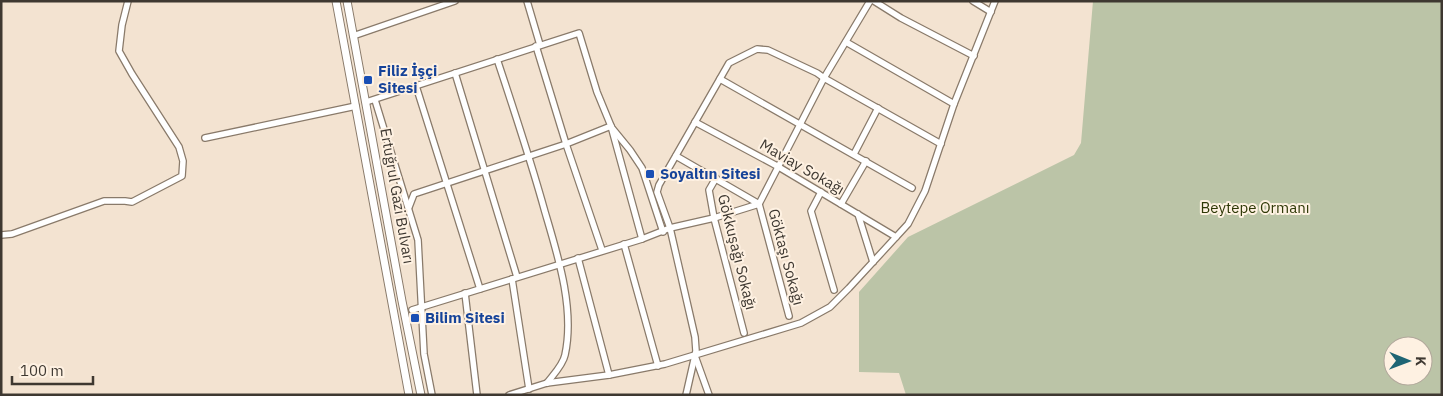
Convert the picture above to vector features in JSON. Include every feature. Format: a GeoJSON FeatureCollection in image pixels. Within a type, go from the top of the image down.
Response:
{"type":"FeatureCollection","features":[{"type":"Feature","properties":{"kind":"main road","name":"Ertuğrul Gazi Bulvarı"},"geometry":{"type":"LineString","coordinates":[[336,1],[409,395]]}},
{"type":"Feature","properties":{"kind":"main road","name":"Ertuğrul Gazi Bulvarı"},"geometry":{"type":"LineString","coordinates":[[347,1],[406,325],[421,395]]}},
{"type":"Feature","properties":{"kind":"street"},"geometry":{"type":"LineString","coordinates":[[1,235],[12,234],[104,201],[132,202],[182,176],[183,161],[179,147],[119,51],[122,25],[128,1]]}},
{"type":"Feature","properties":{"kind":"street"},"geometry":{"type":"LineString","coordinates":[[353,36],[455,1]]}},
{"type":"Feature","properties":{"kind":"street"},"geometry":{"type":"LineString","coordinates":[[527,1],[566,144],[602,250]]}},
{"type":"Feature","properties":{"kind":"street"},"geometry":{"type":"LineString","coordinates":[[412,310],[642,239],[670,228],[714,218],[758,204],[824,78],[870,1]]}},
{"type":"Feature","properties":{"kind":"street"},"geometry":{"type":"LineString","coordinates":[[874,1],[901,18],[974,56]]}},
{"type":"Feature","properties":{"kind":"street"},"geometry":{"type":"LineString","coordinates":[[972,1],[991,12]]}},
{"type":"Feature","properties":{"kind":"street"},"geometry":{"type":"LineString","coordinates":[[509,395],[547,383],[658,366],[808,320],[830,307],[908,224],[925,191],[954,104],[994,1]]}},
{"type":"Feature","properties":{"kind":"street"},"geometry":{"type":"LineString","coordinates":[[366,102],[579,33],[597,92],[610,126],[642,239]]}},
{"type":"Feature","properties":{"kind":"street"},"geometry":{"type":"LineString","coordinates":[[846,42],[954,104]]}},
{"type":"Feature","properties":{"kind":"street"},"geometry":{"type":"LineString","coordinates":[[686,395],[694,356],[694,337],[670,228],[657,192],[659,185],[729,62],[757,49],[768,50],[818,73],[941,144]]}},
{"type":"Feature","properties":{"kind":"street"},"geometry":{"type":"LineString","coordinates":[[497,59],[529,156],[560,264],[568,330],[565,357],[547,383]]}},
{"type":"Feature","properties":{"kind":"street"},"geometry":{"type":"LineString","coordinates":[[455,73],[514,278],[529,389]]}},
{"type":"Feature","properties":{"kind":"street"},"geometry":{"type":"LineString","coordinates":[[720,79],[912,188]]}},
{"type":"Feature","properties":{"kind":"street"},"geometry":{"type":"LineString","coordinates":[[416,86],[480,289]]}},
{"type":"Feature","properties":{"kind":"street"},"geometry":{"type":"LineString","coordinates":[[374,100],[418,240],[424,354],[432,395]]}},
{"type":"Feature","properties":{"kind":"street"},"geometry":{"type":"LineString","coordinates":[[205,138],[356,106]]}},
{"type":"Feature","properties":{"kind":"street"},"geometry":{"type":"LineString","coordinates":[[854,154],[878,108]]}},
{"type":"Feature","properties":{"kind":"street","name":"Maviay Sokağı"},"geometry":{"type":"LineString","coordinates":[[695,122],[777,166],[896,237]]}},
{"type":"Feature","properties":{"kind":"street"},"geometry":{"type":"LineString","coordinates":[[409,207],[414,194],[566,144],[610,126]]}},
{"type":"Feature","properties":{"kind":"street"},"geometry":{"type":"LineString","coordinates":[[610,126],[642,168],[663,232]]}},
{"type":"Feature","properties":{"kind":"street"},"geometry":{"type":"LineString","coordinates":[[676,156],[758,204]]}},
{"type":"Feature","properties":{"kind":"street"},"geometry":{"type":"LineString","coordinates":[[841,204],[866,162]]}},
{"type":"Feature","properties":{"kind":"street","name":"Gökkuşağı Sokağı"},"geometry":{"type":"LineString","coordinates":[[716,178],[709,190],[714,218],[744,332]]}},
{"type":"Feature","properties":{"kind":"street"},"geometry":{"type":"LineString","coordinates":[[821,192],[811,210],[834,290]]}},
{"type":"Feature","properties":{"kind":"street","name":"Göktaşı Sokağı"},"geometry":{"type":"LineString","coordinates":[[758,204],[789,316]]}},
{"type":"Feature","properties":{"kind":"street"},"geometry":{"type":"LineString","coordinates":[[858,214],[873,262]]}},
{"type":"Feature","properties":{"kind":"street"},"geometry":{"type":"LineString","coordinates":[[624,244],[658,366]]}},
{"type":"Feature","properties":{"kind":"street"},"geometry":{"type":"LineString","coordinates":[[578,258],[609,375]]}},
{"type":"Feature","properties":{"kind":"street"},"geometry":{"type":"LineString","coordinates":[[465,293],[477,395]]}},
{"type":"Feature","properties":{"kind":"street"},"geometry":{"type":"LineString","coordinates":[[402,301],[412,310]]}},
{"type":"Feature","properties":{"kind":"street"},"geometry":{"type":"LineString","coordinates":[[406,325],[412,310]]}},
{"type":"Feature","properties":{"kind":"street"},"geometry":{"type":"LineString","coordinates":[[694,356],[709,395]]}},
{"type":"Feature","properties":{"kind":"green space","name":"Beytepe Ormanı"},"geometry":{"type":"Polygon","coordinates":[[[1093,1],[1442,1],[1442,395],[906,395],[899,373],[859,372],[859,292],[908,237],[1074,155],[1081,143],[1093,1]]]}},
{"type":"Feature","properties":{"kind":"place","name":"Filiz İşçi Sitesi"},"geometry":{"type":"Point","coordinates":[368,80]}},
{"type":"Feature","properties":{"kind":"place","name":"Soyaltın Sitesi"},"geometry":{"type":"Point","coordinates":[650,174]}},
{"type":"Feature","properties":{"kind":"place","name":"Bilim Sitesi"},"geometry":{"type":"Point","coordinates":[415,318]}}]}
